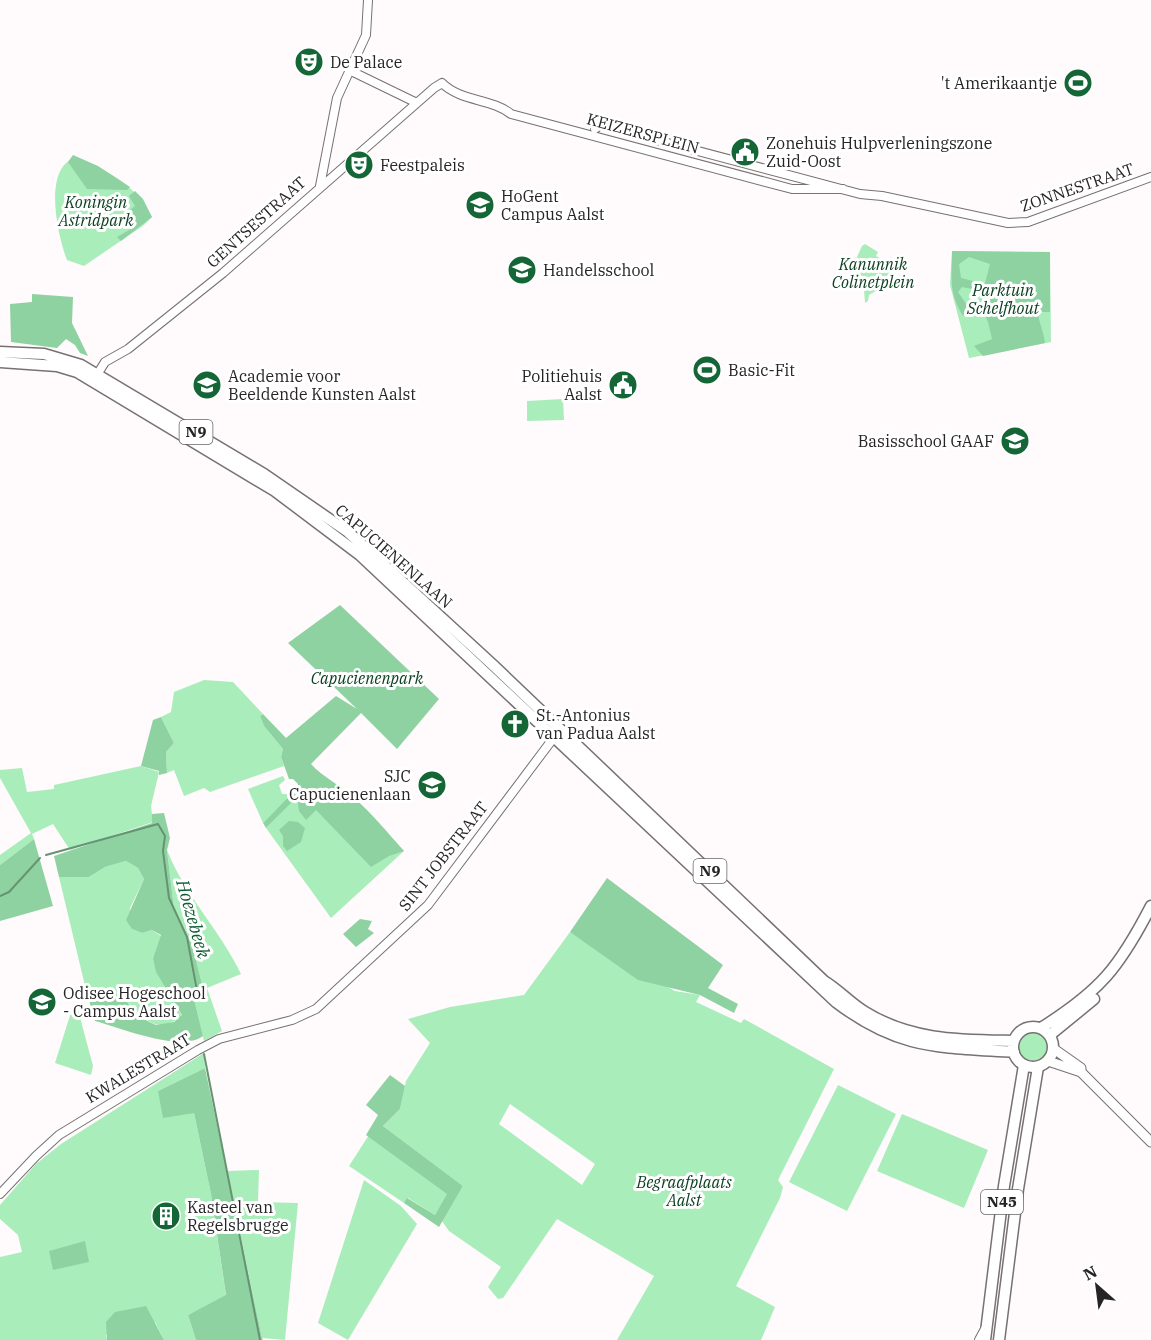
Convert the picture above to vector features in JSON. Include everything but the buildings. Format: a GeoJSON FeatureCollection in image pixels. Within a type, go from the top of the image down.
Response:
{"type":"FeatureCollection","features":[{"type":"Feature","properties":{"kind":"main road","name":"N9"},"geometry":{"type":"LineString","coordinates":[[0,352],[22,351],[56,356],[81,365],[95,378]]}},
{"type":"Feature","properties":{"kind":"main road","name":"N9"},"geometry":{"type":"LineString","coordinates":[[0,362],[57,366],[95,378]]}},
{"type":"Feature","properties":{"kind":"main road","name":"CAPUCIENENLAAN"},"geometry":{"type":"LineString","coordinates":[[95,378],[275,490],[342,540],[557,733]]}},
{"type":"Feature","properties":{"kind":"main road","name":"N9"},"geometry":{"type":"LineString","coordinates":[[557,733],[828,994],[855,1017],[875,1028],[916,1043],[939,1048],[1014,1046]]}},
{"type":"Feature","properties":{"kind":"main road"},"geometry":{"type":"LineString","coordinates":[[1046,1032],[1106,979],[1124,956],[1151,906]]}},
{"type":"Feature","properties":{"kind":"main road"},"geometry":{"type":"LineString","coordinates":[[1081,1072],[1043,1064],[1024,1065],[1014,1046],[1027,1028],[1046,1032],[1113,980],[1131,957],[1151,919]]}},
{"type":"Feature","properties":{"kind":"main road"},"geometry":{"type":"LineString","coordinates":[[1046,1032],[1054,1049],[1081,1068],[1081,1072],[1151,1142]]}},
{"type":"Feature","properties":{"kind":"main road"},"geometry":{"type":"LineString","coordinates":[[1043,1064],[1054,1049]]}},
{"type":"Feature","properties":{"kind":"main road","name":"N45"},"geometry":{"type":"LineString","coordinates":[[999,1340],[1018,1188],[1043,1064]]}},
{"type":"Feature","properties":{"kind":"main road","name":"N45"},"geometry":{"type":"LineString","coordinates":[[985,1334],[1004,1186],[1024,1065]]}},
{"type":"Feature","properties":{"kind":"street","name":"GENTSESTRAAT"},"geometry":{"type":"LineString","coordinates":[[95,378],[105,362],[128,349],[223,273],[320,186],[337,98],[366,35],[368,0]]}},
{"type":"Feature","properties":{"kind":"street"},"geometry":{"type":"LineString","coordinates":[[320,186],[417,103],[349,70]]}},
{"type":"Feature","properties":{"kind":"street","name":"KEIZERSPLEIN"},"geometry":{"type":"LineString","coordinates":[[417,103],[442,83],[455,93],[501,106],[511,114],[802,190],[843,189]]}},
{"type":"Feature","properties":{"kind":"street","name":"KEIZERSPLEIN"},"geometry":{"type":"LineString","coordinates":[[595,129],[600,125],[609,127],[872,196]]}},
{"type":"Feature","properties":{"kind":"street","name":"ZONNESTRAAT"},"geometry":{"type":"LineString","coordinates":[[872,196],[882,196],[1008,224],[1028,222],[1151,177]]}},
{"type":"Feature","properties":{"kind":"street"},"geometry":{"type":"LineString","coordinates":[[802,190],[806,183],[803,178]]}},
{"type":"Feature","properties":{"kind":"street","name":"SINT JOBSTRAAT"},"geometry":{"type":"LineString","coordinates":[[316,1009],[428,905],[557,733]]}},
{"type":"Feature","properties":{"kind":"street","name":"KWALESTRAAT"},"geometry":{"type":"LineString","coordinates":[[0,1194],[36,1156],[60,1135],[198,1050],[219,1039],[298,1018],[316,1009]]}},
{"type":"Feature","properties":{"kind":"street"},"geometry":{"type":"LineString","coordinates":[[979,1340],[985,1334]]}},
{"type":"Feature","properties":{"kind":"green space"},"geometry":{"type":"Polygon","coordinates":[[[73,155],[98,166],[130,187],[127,190],[87,189],[68,162],[73,155]]]}},
{"type":"Feature","properties":{"kind":"green space","name":"Koningin Astridpark"},"geometry":{"type":"Polygon","coordinates":[[[75,158],[120,180],[138,196],[152,217],[144,225],[84,266],[67,260],[60,236],[55,204],[59,175],[65,164],[75,158]]]}},
{"type":"Feature","properties":{"kind":"green space"},"geometry":{"type":"Polygon","coordinates":[[[135,191],[143,199],[152,217],[121,241],[117,237],[131,229],[126,213],[135,206],[129,196],[135,191]]]}},
{"type":"Feature","properties":{"kind":"green space","name":"Kanunnik Colinetplein"},"geometry":{"type":"Polygon","coordinates":[[[865,244],[878,252],[876,256],[891,264],[894,272],[891,282],[869,295],[865,303],[864,289],[851,270],[865,244]]]}},
{"type":"Feature","properties":{"kind":"green space","name":"Parktuin Schelfhout"},"geometry":{"type":"Polygon","coordinates":[[[952,251],[1050,252],[1051,342],[969,358],[950,285],[952,251]]]}},
{"type":"Feature","properties":{"kind":"green space","name":"Parktuin Schelfhout"},"geometry":{"type":"Polygon","coordinates":[[[952,251],[1050,252],[1050,312],[1038,312],[1045,343],[983,356],[974,346],[992,339],[980,303],[990,264],[969,257],[959,264],[961,278],[981,283],[977,290],[962,287],[958,292],[969,308],[963,316],[953,292],[952,251]]]}},
{"type":"Feature","properties":{"kind":"green space"},"geometry":{"type":"Polygon","coordinates":[[[32,294],[73,297],[72,323],[88,356],[80,353],[75,345],[66,339],[57,348],[11,342],[10,304],[32,302],[32,294]]]}},
{"type":"Feature","properties":{"kind":"green space"},"geometry":{"type":"Polygon","coordinates":[[[563,399],[564,420],[527,421],[527,401],[563,399]]]}},
{"type":"Feature","properties":{"kind":"green space","name":"Capucienenpark"},"geometry":{"type":"Polygon","coordinates":[[[340,605],[439,699],[397,749],[361,713],[311,764],[359,802],[404,851],[389,856],[371,867],[316,810],[306,820],[299,811],[297,797],[266,828],[263,823],[297,788],[298,784],[293,779],[289,779],[281,757],[283,749],[264,726],[260,716],[263,714],[286,738],[336,696],[357,709],[288,643],[340,605]]]}},
{"type":"Feature","properties":{"kind":"green space"},"geometry":{"type":"Polygon","coordinates":[[[204,680],[233,682],[263,714],[260,716],[264,726],[283,749],[281,757],[284,766],[210,792],[204,788],[184,796],[174,770],[167,773],[166,752],[174,743],[161,717],[171,712],[174,692],[204,680]]]}},
{"type":"Feature","properties":{"kind":"green space"},"geometry":{"type":"Polygon","coordinates":[[[161,717],[174,743],[166,752],[167,773],[159,775],[159,771],[141,766],[153,720],[161,717]]]}},
{"type":"Feature","properties":{"kind":"green space"},"geometry":{"type":"Polygon","coordinates":[[[141,766],[159,772],[151,806],[153,822],[70,850],[53,824],[32,834],[34,839],[0,865],[0,855],[31,833],[0,778],[0,770],[22,768],[27,792],[54,789],[54,785],[141,766]]]}},
{"type":"Feature","properties":{"kind":"green space"},"geometry":{"type":"Polygon","coordinates":[[[320,773],[350,794],[404,851],[331,918],[266,828],[320,773]]]}},
{"type":"Feature","properties":{"kind":"green space"},"geometry":{"type":"Polygon","coordinates":[[[283,776],[285,780],[279,785],[282,794],[287,794],[297,788],[263,823],[248,789],[283,776]]]}},
{"type":"Feature","properties":{"kind":"green space"},"geometry":{"type":"Polygon","coordinates":[[[164,813],[170,838],[167,850],[174,909],[192,944],[204,992],[193,995],[203,1036],[193,1041],[180,1042],[150,1038],[95,1021],[86,990],[101,989],[120,995],[145,1020],[156,1025],[174,1022],[182,1015],[156,972],[153,958],[161,935],[152,930],[142,933],[132,929],[126,920],[144,879],[138,868],[126,861],[105,867],[89,877],[59,877],[54,856],[152,823],[152,814],[164,813]]]}},
{"type":"Feature","properties":{"kind":"green space"},"geometry":{"type":"Polygon","coordinates":[[[289,821],[298,822],[305,828],[301,842],[287,851],[283,846],[283,836],[279,830],[289,821]]]}},
{"type":"Feature","properties":{"kind":"green space"},"geometry":{"type":"Polygon","coordinates":[[[34,839],[53,906],[0,921],[0,865],[34,839]]]}},
{"type":"Feature","properties":{"kind":"green space"},"geometry":{"type":"Polygon","coordinates":[[[167,850],[183,883],[233,958],[241,974],[207,988],[222,1031],[204,1041],[193,995],[204,992],[192,944],[174,909],[167,850]]]}},
{"type":"Feature","properties":{"kind":"green space"},"geometry":{"type":"Polygon","coordinates":[[[126,861],[138,868],[144,879],[130,908],[132,929],[142,933],[152,930],[161,936],[153,958],[182,1016],[170,1023],[160,1025],[151,1023],[120,995],[110,990],[101,988],[86,990],[59,877],[89,877],[105,867],[126,861]]]}},
{"type":"Feature","properties":{"kind":"green space"},"geometry":{"type":"Polygon","coordinates":[[[607,878],[723,965],[708,988],[738,1004],[734,1013],[700,995],[638,980],[570,932],[607,878]]]}},
{"type":"Feature","properties":{"kind":"green space"},"geometry":{"type":"Polygon","coordinates":[[[360,919],[372,921],[368,929],[374,933],[356,947],[343,934],[360,919]]]}},
{"type":"Feature","properties":{"kind":"green space","name":"Begraafplaats Aalst"},"geometry":{"type":"Polygon","coordinates":[[[570,932],[675,991],[700,995],[696,1002],[741,1023],[744,1019],[834,1069],[778,1180],[783,1187],[780,1198],[736,1286],[775,1307],[761,1340],[617,1340],[654,1276],[557,1219],[503,1298],[498,1299],[488,1287],[501,1267],[449,1231],[442,1221],[463,1186],[383,1126],[400,1109],[406,1081],[430,1043],[408,1019],[450,1007],[524,995],[570,932]],[[510,1104],[499,1124],[582,1185],[595,1164],[510,1104]]]}},
{"type":"Feature","properties":{"kind":"green space"},"geometry":{"type":"Polygon","coordinates":[[[73,1006],[77,1006],[93,1066],[91,1075],[55,1063],[73,1006]]]}},
{"type":"Feature","properties":{"kind":"green space"},"geometry":{"type":"Polygon","coordinates":[[[1033,1031],[1039,1032],[1047,1040],[1047,1052],[1039,1060],[1033,1061],[1027,1060],[1019,1052],[1018,1046],[1019,1040],[1027,1032],[1033,1031]]]}},
{"type":"Feature","properties":{"kind":"green space"},"geometry":{"type":"Polygon","coordinates":[[[204,1053],[205,1068],[158,1091],[194,1113],[211,1194],[226,1296],[188,1315],[196,1340],[164,1340],[155,1322],[106,1335],[107,1340],[0,1340],[0,1257],[22,1252],[18,1235],[0,1219],[0,1205],[36,1164],[61,1144],[204,1053]]]}},
{"type":"Feature","properties":{"kind":"green space"},"geometry":{"type":"Polygon","coordinates":[[[205,1068],[263,1340],[196,1340],[188,1315],[226,1295],[211,1194],[194,1113],[163,1118],[158,1091],[205,1068]]]}},
{"type":"Feature","properties":{"kind":"green space"},"geometry":{"type":"Polygon","coordinates":[[[390,1075],[405,1086],[400,1109],[383,1126],[463,1186],[439,1227],[404,1203],[407,1198],[435,1215],[447,1194],[366,1135],[378,1115],[366,1105],[390,1075]]]}},
{"type":"Feature","properties":{"kind":"green space"},"geometry":{"type":"Polygon","coordinates":[[[838,1085],[896,1114],[847,1211],[789,1182],[838,1085]]]}},
{"type":"Feature","properties":{"kind":"green space"},"geometry":{"type":"Polygon","coordinates":[[[902,1114],[988,1150],[964,1208],[877,1171],[902,1114]]]}},
{"type":"Feature","properties":{"kind":"green space"},"geometry":{"type":"Polygon","coordinates":[[[369,1135],[448,1194],[435,1215],[408,1198],[404,1203],[349,1166],[369,1135]]]}},
{"type":"Feature","properties":{"kind":"green space"},"geometry":{"type":"Polygon","coordinates":[[[259,1170],[258,1202],[298,1203],[285,1340],[262,1338],[227,1171],[259,1170]]]}},
{"type":"Feature","properties":{"kind":"green space"},"geometry":{"type":"Polygon","coordinates":[[[364,1180],[401,1206],[417,1224],[348,1340],[318,1323],[364,1180]]]}},
{"type":"Feature","properties":{"kind":"green space"},"geometry":{"type":"Polygon","coordinates":[[[85,1241],[89,1262],[53,1270],[49,1251],[85,1241]]]}},
{"type":"Feature","properties":{"kind":"green space"},"geometry":{"type":"Polygon","coordinates":[[[146,1306],[164,1340],[107,1340],[106,1322],[115,1312],[146,1306]]]}},
{"type":"Feature","properties":{"kind":"waterway","name":"Hoezebeek"},"geometry":{"type":"LineString","coordinates":[[46,855],[158,824],[165,836],[163,851],[169,898],[187,937],[198,996]]}},
{"type":"Feature","properties":{"kind":"waterway"},"geometry":{"type":"LineString","coordinates":[[0,896],[9,892],[40,858]]}},
{"type":"Feature","properties":{"kind":"waterway","name":"Hoezebeek"},"geometry":{"type":"LineString","coordinates":[[204,1054],[260,1340]]}},
{"type":"Feature","properties":{"kind":"place","name":"De Palace"},"geometry":{"type":"Point","coordinates":[309,62]}},
{"type":"Feature","properties":{"kind":"place","name":"'t Amerikaantje"},"geometry":{"type":"Point","coordinates":[1078,83]}},
{"type":"Feature","properties":{"kind":"place","name":"Zonehuis Hulpverleningszone Zuid-Oost"},"geometry":{"type":"Point","coordinates":[745,152]}},
{"type":"Feature","properties":{"kind":"place","name":"Feestpaleis"},"geometry":{"type":"Point","coordinates":[359,165]}},
{"type":"Feature","properties":{"kind":"place","name":"HoGent Campus Aalst"},"geometry":{"type":"Point","coordinates":[480,205]}},
{"type":"Feature","properties":{"kind":"place","name":"Handelsschool"},"geometry":{"type":"Point","coordinates":[522,270]}},
{"type":"Feature","properties":{"kind":"place","name":"Basic-Fit"},"geometry":{"type":"Point","coordinates":[707,370]}},
{"type":"Feature","properties":{"kind":"place","name":"Academie voor Beeldende Kunsten Aalst"},"geometry":{"type":"Point","coordinates":[207,385]}},
{"type":"Feature","properties":{"kind":"place","name":"Politiehuis Aalst"},"geometry":{"type":"Point","coordinates":[623,385]}},
{"type":"Feature","properties":{"kind":"place","name":"Basisschool GAAF"},"geometry":{"type":"Point","coordinates":[1015,441]}},
{"type":"Feature","properties":{"kind":"place","name":"St.-Antonius van Padua Aalst"},"geometry":{"type":"Point","coordinates":[515,724]}},
{"type":"Feature","properties":{"kind":"place","name":"SJC Capucienenlaan"},"geometry":{"type":"Point","coordinates":[432,785]}},
{"type":"Feature","properties":{"kind":"place","name":"Odisee Hogeschool - Campus Aalst"},"geometry":{"type":"Point","coordinates":[42,1002]}},
{"type":"Feature","properties":{"kind":"place","name":"Kasteel van Regelsbrugge"},"geometry":{"type":"Point","coordinates":[166,1216]}}]}
